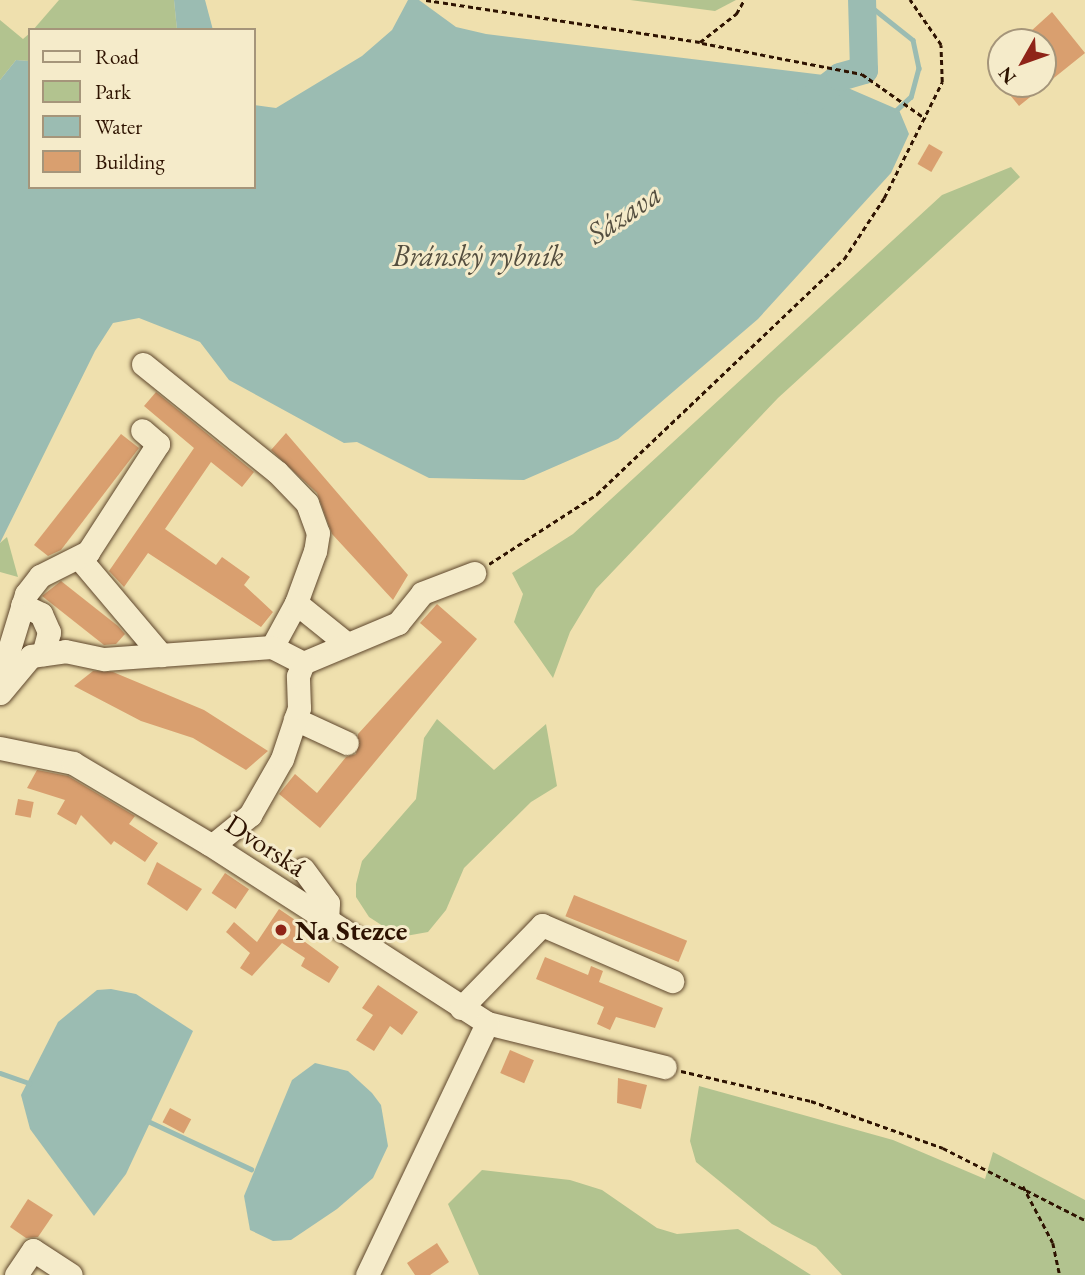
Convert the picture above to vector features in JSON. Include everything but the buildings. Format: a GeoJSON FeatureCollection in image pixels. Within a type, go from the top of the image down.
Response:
{"type":"FeatureCollection","features":[{"type":"Feature","properties":{"kind":"street"},"geometry":{"type":"LineString","coordinates":[[144,364],[277,472],[307,503],[318,533],[296,603],[272,647]]}},
{"type":"Feature","properties":{"kind":"street"},"geometry":{"type":"LineString","coordinates":[[3,688],[4,666],[22,605],[40,576],[80,559],[158,444],[142,430]]}},
{"type":"Feature","properties":{"kind":"street"},"geometry":{"type":"LineString","coordinates":[[80,559],[161,655]]}},
{"type":"Feature","properties":{"kind":"street"},"geometry":{"type":"LineString","coordinates":[[303,663],[398,623],[422,593],[474,573]]}},
{"type":"Feature","properties":{"kind":"street"},"geometry":{"type":"LineString","coordinates":[[296,603],[347,644]]}},
{"type":"Feature","properties":{"kind":"street"},"geometry":{"type":"LineString","coordinates":[[22,605],[41,614],[49,632],[43,654]]}},
{"type":"Feature","properties":{"kind":"street"},"geometry":{"type":"LineString","coordinates":[[3,688],[31,656],[65,651],[104,659],[272,647],[303,663]]}},
{"type":"Feature","properties":{"kind":"street"},"geometry":{"type":"LineString","coordinates":[[213,845],[250,816],[282,758],[295,719],[303,663]]}},
{"type":"Feature","properties":{"kind":"street"},"geometry":{"type":"LineString","coordinates":[[295,719],[347,743]]}},
{"type":"Feature","properties":{"kind":"street","name":"Dvorská"},"geometry":{"type":"LineString","coordinates":[[0,748],[74,764],[213,845],[487,1023],[665,1067]]}},
{"type":"Feature","properties":{"kind":"street"},"geometry":{"type":"LineString","coordinates":[[303,869],[328,903],[327,920]]}},
{"type":"Feature","properties":{"kind":"street"},"geometry":{"type":"LineString","coordinates":[[461,1007],[542,925],[672,981]]}},
{"type":"Feature","properties":{"kind":"street"},"geometry":{"type":"LineString","coordinates":[[367,1275],[487,1023]]}},
{"type":"Feature","properties":{"kind":"street"},"geometry":{"type":"LineString","coordinates":[[16,1275],[33,1250],[71,1275]]}},
{"type":"Feature","properties":{"kind":"path"},"geometry":{"type":"LineString","coordinates":[[701,42],[736,14],[744,0]]}},
{"type":"Feature","properties":{"kind":"path"},"geometry":{"type":"LineString","coordinates":[[474,573],[597,494],[805,299],[865,231],[926,119],[944,61],[941,46],[909,0]]}},
{"type":"Feature","properties":{"kind":"path"},"geometry":{"type":"LineString","coordinates":[[431,1],[701,42],[862,74],[890,90],[926,119]]}},
{"type":"Feature","properties":{"kind":"path"},"geometry":{"type":"LineString","coordinates":[[665,1067],[811,1101],[943,1148],[1023,1186],[1085,1220]]}},
{"type":"Feature","properties":{"kind":"path"},"geometry":{"type":"LineString","coordinates":[[1023,1186],[1053,1242],[1060,1275]]}},
{"type":"Feature","properties":{"kind":"green space"},"geometry":{"type":"Polygon","coordinates":[[[59,0],[174,0],[177,28],[35,28],[59,0]]]}},
{"type":"Feature","properties":{"kind":"green space"},"geometry":{"type":"Polygon","coordinates":[[[630,0],[736,0],[715,11],[630,0]]]}},
{"type":"Feature","properties":{"kind":"green space"},"geometry":{"type":"Polygon","coordinates":[[[0,20],[23,39],[28,35],[28,61],[16,60],[0,80],[0,20]]]}},
{"type":"Feature","properties":{"kind":"green space"},"geometry":{"type":"Polygon","coordinates":[[[1011,167],[1020,177],[778,398],[596,589],[570,632],[553,678],[514,622],[523,594],[512,573],[573,534],[942,195],[1011,167]]]}},
{"type":"Feature","properties":{"kind":"green space"},"geometry":{"type":"Polygon","coordinates":[[[7,537],[18,577],[0,572],[0,543],[7,537]]]}},
{"type":"Feature","properties":{"kind":"green space"},"geometry":{"type":"Polygon","coordinates":[[[437,719],[494,770],[546,724],[557,786],[531,802],[464,868],[446,910],[428,932],[400,937],[369,917],[356,897],[356,884],[362,861],[416,799],[424,738],[437,719]]]}},
{"type":"Feature","properties":{"kind":"green space"},"geometry":{"type":"Polygon","coordinates":[[[699,1086],[893,1140],[985,1179],[993,1152],[1085,1200],[1085,1275],[842,1275],[816,1247],[772,1224],[696,1162],[690,1141],[699,1086]]]}},
{"type":"Feature","properties":{"kind":"green space"},"geometry":{"type":"Polygon","coordinates":[[[482,1170],[570,1180],[602,1190],[657,1228],[677,1234],[738,1229],[811,1275],[479,1275],[448,1204],[482,1170]]]}},
{"type":"Feature","properties":{"kind":"water"},"geometry":{"type":"Polygon","coordinates":[[[174,0],[205,0],[212,28],[177,28],[174,0]]]}},
{"type":"Feature","properties":{"kind":"water","name":"Bránský rybník"},"geometry":{"type":"Polygon","coordinates":[[[408,0],[419,0],[456,27],[486,34],[840,77],[848,88],[899,110],[909,134],[891,173],[758,319],[618,439],[524,480],[429,478],[357,442],[344,443],[229,380],[200,342],[139,318],[113,323],[95,351],[0,543],[0,80],[16,60],[28,61],[28,189],[256,189],[256,105],[276,108],[362,56],[392,30],[408,0]]]}},
{"type":"Feature","properties":{"kind":"water"},"geometry":{"type":"Polygon","coordinates":[[[111,989],[136,994],[193,1031],[126,1174],[94,1216],[30,1129],[21,1095],[58,1022],[97,990],[111,989]]]}},
{"type":"Feature","properties":{"kind":"water"},"geometry":{"type":"Polygon","coordinates":[[[315,1063],[348,1071],[372,1093],[381,1105],[388,1146],[373,1178],[337,1209],[291,1240],[273,1241],[250,1230],[244,1196],[292,1080],[315,1063]]]}},
{"type":"Feature","properties":{"kind":"waterway","name":"Sázava"},"geometry":{"type":"LineString","coordinates":[[811,100],[840,77],[864,70],[862,0]]}},
{"type":"Feature","properties":{"kind":"waterway"},"geometry":{"type":"LineString","coordinates":[[869,5],[913,40],[919,68],[911,97],[897,110]]}},
{"type":"Feature","properties":{"kind":"waterway"},"geometry":{"type":"LineString","coordinates":[[0,1073],[29,1083]]}},
{"type":"Feature","properties":{"kind":"waterway"},"geometry":{"type":"LineString","coordinates":[[148,1121],[251,1169]]}},
{"type":"Feature","properties":{"kind":"place","name":"Na Stezce"},"geometry":{"type":"Point","coordinates":[281,930]}}]}
